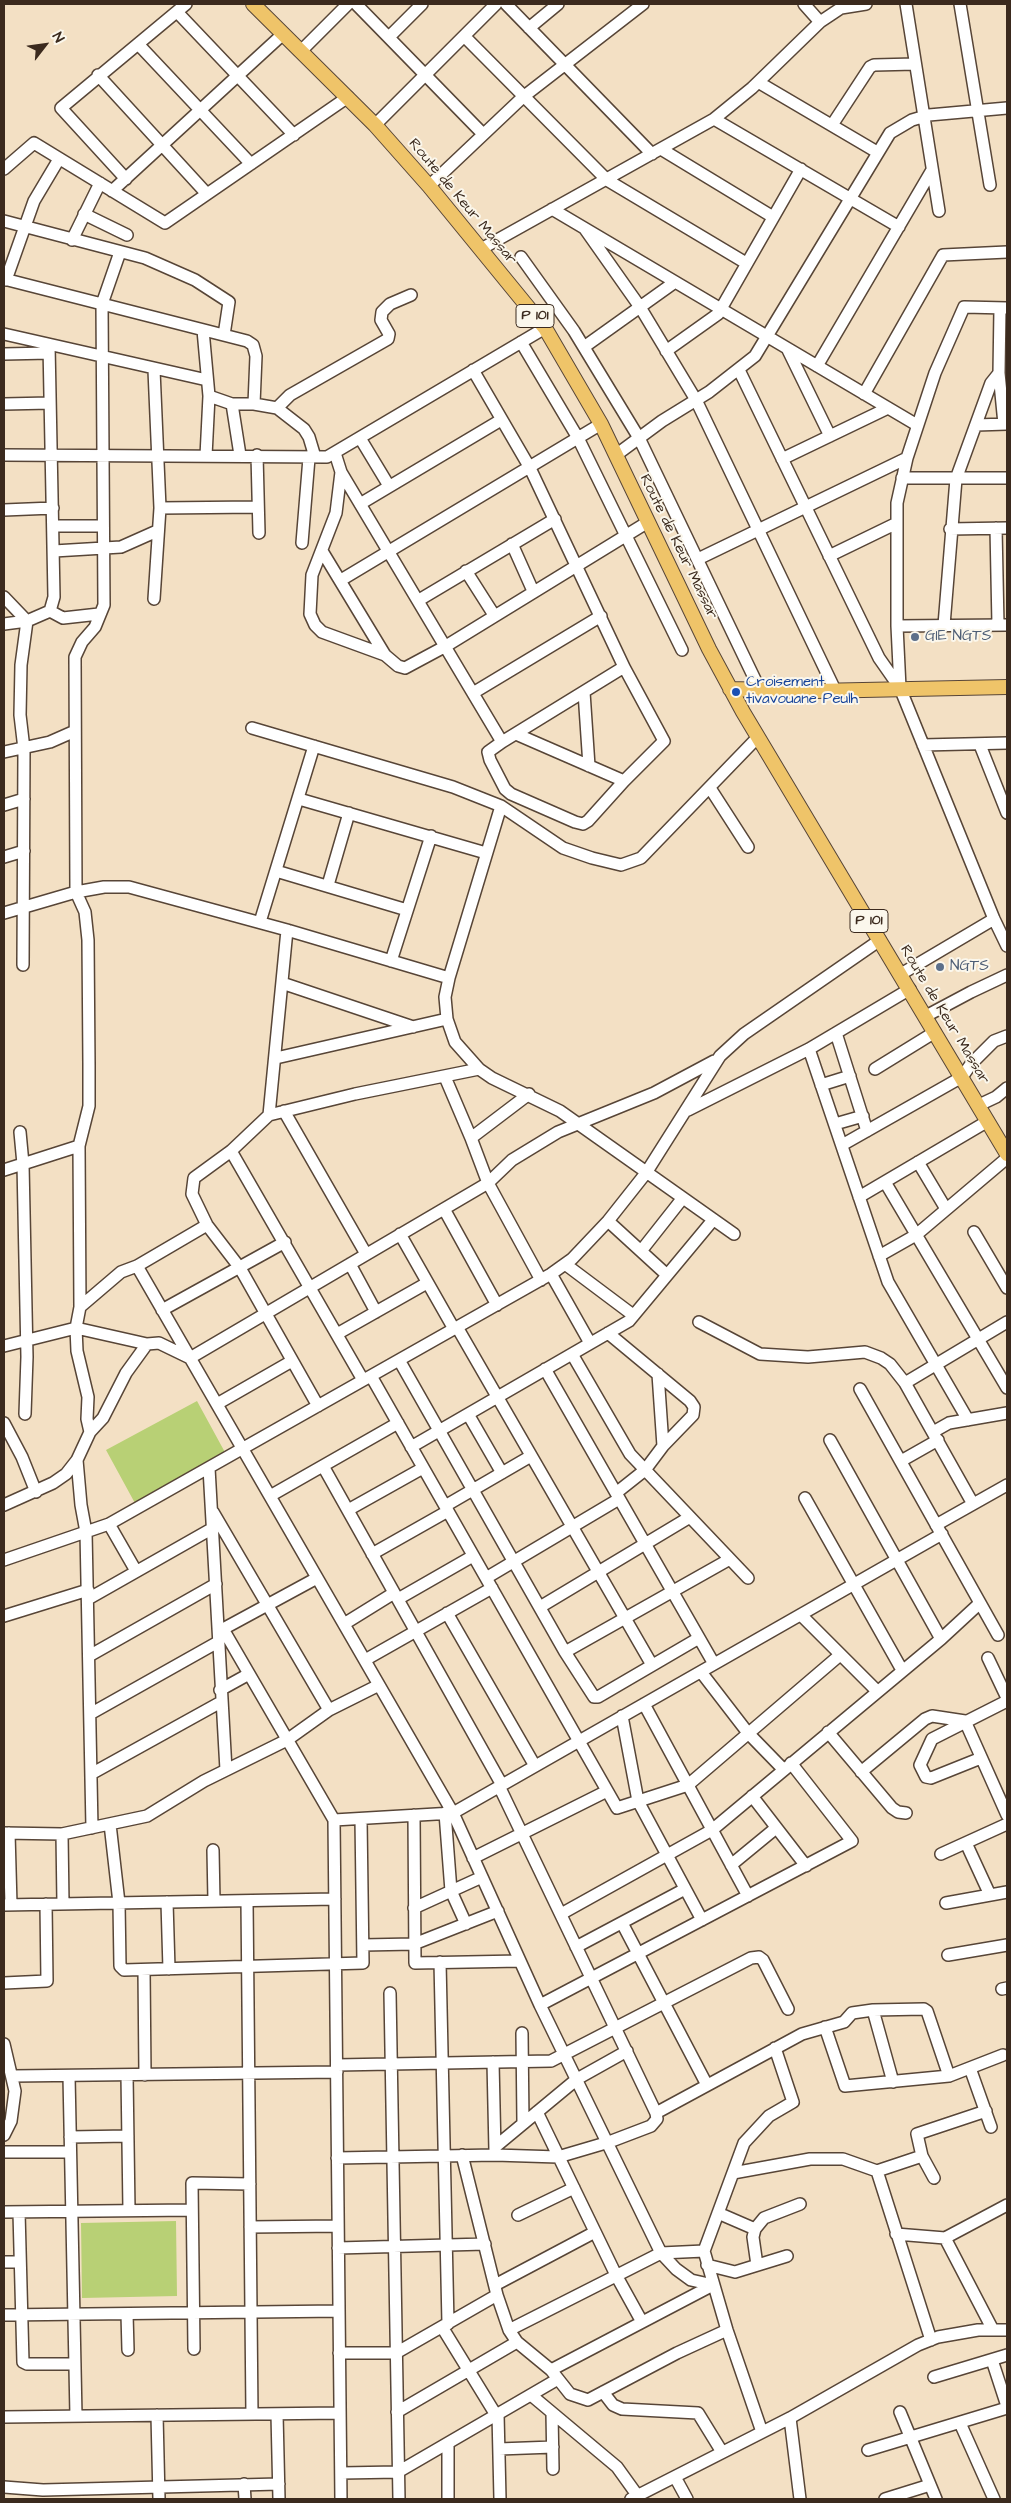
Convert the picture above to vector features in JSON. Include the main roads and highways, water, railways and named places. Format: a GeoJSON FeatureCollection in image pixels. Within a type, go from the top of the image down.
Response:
{"type":"FeatureCollection","features":[{"type":"Feature","properties":{"kind":"main road","name":"Route de Keur Massar"},"geometry":{"type":"LineString","coordinates":[[253,4],[375,125],[429,186],[545,328],[601,424],[730,689],[902,974],[1007,1154]]}},
{"type":"Feature","properties":{"kind":"main road"},"geometry":{"type":"LineString","coordinates":[[730,689],[835,690],[1007,687]]}},
{"type":"Feature","properties":{"kind":"place","name":"GIE NGTS"},"geometry":{"type":"Point","coordinates":[915,637]}},
{"type":"Feature","properties":{"kind":"place","name":"Croisement tivavouane Peulh"},"geometry":{"type":"Point","coordinates":[736,692]}},
{"type":"Feature","properties":{"kind":"place","name":"NGTS"},"geometry":{"type":"Point","coordinates":[940,967]}}]}
